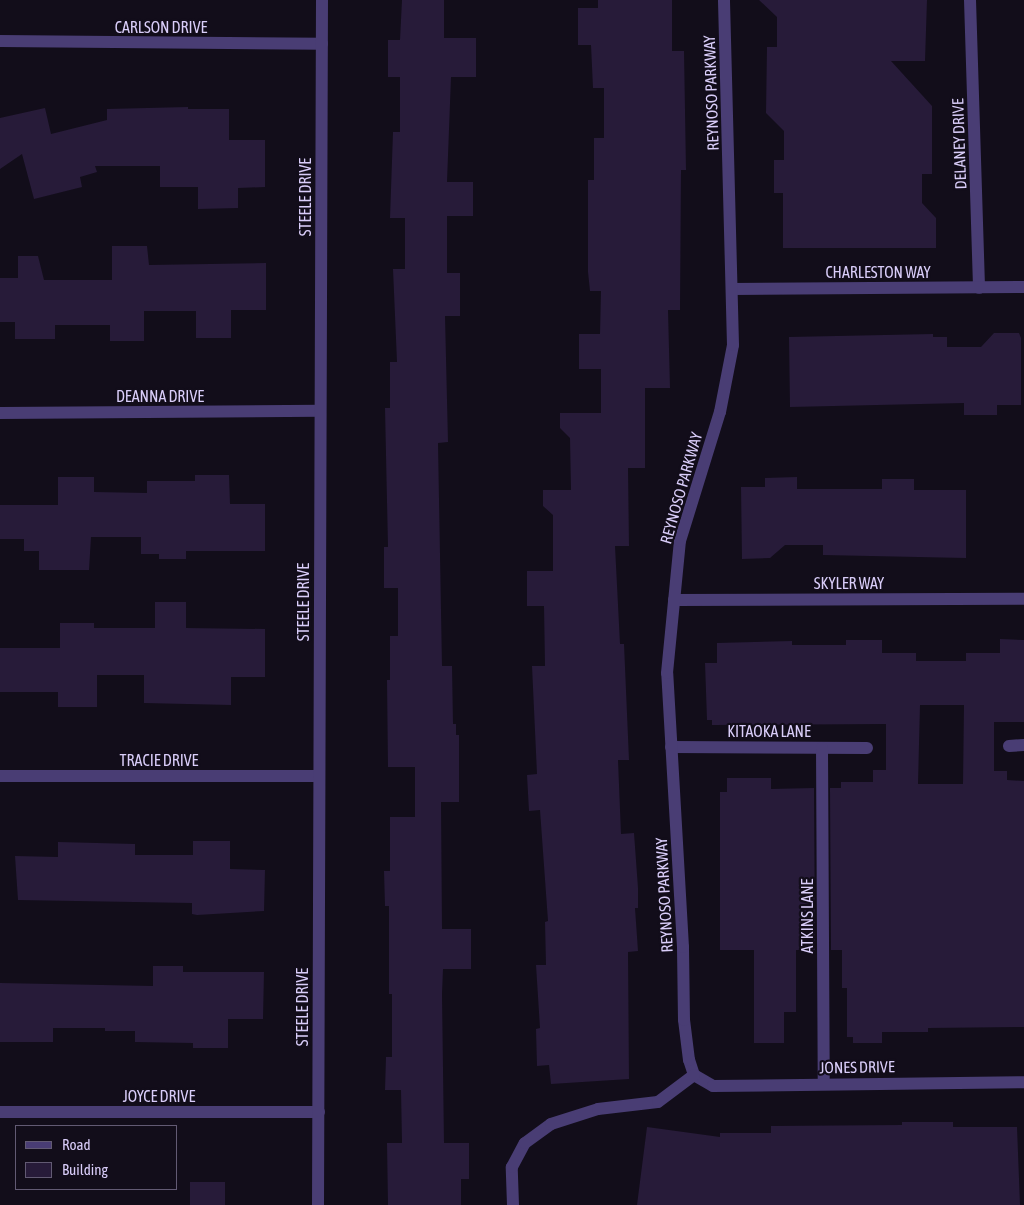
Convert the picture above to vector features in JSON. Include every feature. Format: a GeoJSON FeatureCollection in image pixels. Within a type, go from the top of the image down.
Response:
{"type":"FeatureCollection","features":[{"type":"Feature","properties":{"kind":"street","name":"STEELE DRIVE"},"geometry":{"type":"LineString","coordinates":[[318,1205],[322,0]]}},
{"type":"Feature","properties":{"kind":"street","name":"REYNOSO PARKWAY"},"geometry":{"type":"LineString","coordinates":[[694,1075],[689,1060],[684,1020],[667,673],[680,541],[728,378],[734,345],[724,0]]}},
{"type":"Feature","properties":{"kind":"street","name":"DELANEY DRIVE"},"geometry":{"type":"LineString","coordinates":[[970,0],[979,288]]}},
{"type":"Feature","properties":{"kind":"street","name":"CARLSON DRIVE"},"geometry":{"type":"LineString","coordinates":[[0,41],[322,44]]}},
{"type":"Feature","properties":{"kind":"street","name":"CHARLESTON WAY"},"geometry":{"type":"LineString","coordinates":[[732,289],[1024,287]]}},
{"type":"Feature","properties":{"kind":"street","name":"DEANNA DRIVE"},"geometry":{"type":"LineString","coordinates":[[0,412],[320,411]]}},
{"type":"Feature","properties":{"kind":"street","name":"SKYLER WAY"},"geometry":{"type":"LineString","coordinates":[[674,600],[1024,599]]}},
{"type":"Feature","properties":{"kind":"street"},"geometry":{"type":"LineString","coordinates":[[1009,746],[1024,746]]}},
{"type":"Feature","properties":{"kind":"street","name":"KITAOKA LANE"},"geometry":{"type":"LineString","coordinates":[[671,747],[867,748]]}},
{"type":"Feature","properties":{"kind":"street","name":"ATKINS LANE"},"geometry":{"type":"LineString","coordinates":[[822,748],[824,1084]]}},
{"type":"Feature","properties":{"kind":"street","name":"TRACIE DRIVE"},"geometry":{"type":"LineString","coordinates":[[0,776],[319,776]]}},
{"type":"Feature","properties":{"kind":"street"},"geometry":{"type":"LineString","coordinates":[[513,1205],[512,1167],[526,1143],[551,1124],[598,1109],[658,1102],[694,1075]]}},
{"type":"Feature","properties":{"kind":"street","name":"JONES DRIVE"},"geometry":{"type":"LineString","coordinates":[[694,1075],[713,1086],[1024,1082]]}},
{"type":"Feature","properties":{"kind":"street","name":"JOYCE DRIVE"},"geometry":{"type":"LineString","coordinates":[[0,1112],[319,1112]]}},
{"type":"Feature","properties":{"kind":"building"},"geometry":{"type":"Polygon","coordinates":[[[402,0],[444,0],[444,38],[476,38],[476,77],[451,77],[447,182],[473,182],[473,216],[447,216],[447,273],[460,273],[460,316],[445,316],[448,442],[438,443],[442,666],[452,666],[453,724],[456,724],[456,735],[459,735],[459,802],[441,802],[442,929],[471,929],[471,969],[443,969],[442,994],[444,1143],[469,1143],[469,1179],[461,1179],[461,1205],[388,1205],[387,1143],[402,1143],[401,1090],[385,1090],[386,1057],[392,1057],[392,994],[389,994],[389,906],[385,906],[384,871],[390,871],[390,817],[415,817],[415,767],[388,767],[387,680],[390,680],[390,636],[398,636],[398,588],[384,588],[384,547],[388,547],[385,408],[390,408],[390,362],[397,362],[393,269],[405,269],[405,218],[390,218],[393,132],[400,132],[400,77],[388,77],[388,40],[400,40],[402,0]]]}},
{"type":"Feature","properties":{"kind":"building"},"geometry":{"type":"Polygon","coordinates":[[[598,0],[672,0],[672,51],[684,51],[686,170],[681,170],[680,310],[668,310],[670,388],[645,388],[645,468],[628,468],[629,546],[615,546],[620,644],[624,644],[629,760],[618,760],[621,834],[634,833],[638,888],[638,908],[635,908],[638,951],[628,952],[629,1079],[551,1084],[549,1065],[537,1066],[536,1029],[540,1028],[536,965],[546,965],[545,922],[548,921],[540,810],[529,811],[527,775],[537,774],[532,666],[545,666],[544,606],[527,606],[527,571],[553,571],[553,515],[543,506],[543,490],[571,490],[570,438],[560,428],[560,413],[601,413],[601,369],[579,369],[579,334],[600,334],[601,291],[590,291],[588,272],[588,180],[594,180],[594,138],[604,138],[604,88],[593,88],[591,45],[578,45],[578,8],[598,8],[598,0]]]}},
{"type":"Feature","properties":{"kind":"building"},"geometry":{"type":"Polygon","coordinates":[[[759,0],[927,0],[925,61],[891,61],[932,106],[932,174],[922,174],[922,203],[936,218],[936,248],[783,248],[783,193],[774,193],[774,160],[784,160],[784,131],[766,113],[767,47],[777,47],[777,17],[759,0]]]}},
{"type":"Feature","properties":{"kind":"building"},"geometry":{"type":"Polygon","coordinates":[[[188,107],[188,109],[229,109],[229,140],[265,140],[265,187],[238,188],[238,208],[198,209],[198,187],[160,187],[160,166],[95,166],[97,172],[80,177],[82,187],[34,199],[22,154],[0,169],[0,118],[45,108],[51,134],[107,120],[107,109],[188,107]]]}},
{"type":"Feature","properties":{"kind":"building"},"geometry":{"type":"Polygon","coordinates":[[[112,246],[147,246],[149,265],[266,263],[266,310],[231,310],[231,338],[196,338],[196,311],[144,311],[144,341],[110,341],[110,325],[55,325],[55,339],[15,339],[15,322],[0,322],[0,278],[18,278],[18,256],[38,256],[44,280],[112,280],[112,246]]]}},
{"type":"Feature","properties":{"kind":"building"},"geometry":{"type":"Polygon","coordinates":[[[994,333],[1019,333],[1021,338],[1021,405],[997,405],[997,415],[964,415],[964,403],[790,407],[789,337],[933,334],[933,337],[947,337],[947,347],[981,347],[994,333]]]}},
{"type":"Feature","properties":{"kind":"building"},"geometry":{"type":"Polygon","coordinates":[[[195,475],[229,475],[230,504],[265,504],[265,551],[186,551],[186,559],[159,559],[159,554],[141,554],[141,537],[91,537],[89,570],[39,570],[39,551],[24,551],[24,539],[0,539],[0,505],[58,505],[58,477],[94,477],[94,492],[147,493],[147,481],[195,481],[195,475]]]}},
{"type":"Feature","properties":{"kind":"building"},"geometry":{"type":"Polygon","coordinates":[[[797,477],[797,489],[882,489],[882,479],[914,479],[914,490],[966,490],[966,558],[823,555],[823,545],[785,545],[770,558],[742,559],[741,487],[765,487],[765,478],[797,477]]]}},
{"type":"Feature","properties":{"kind":"building"},"geometry":{"type":"Polygon","coordinates":[[[155,602],[186,602],[186,628],[265,629],[265,677],[231,677],[231,705],[144,703],[144,675],[97,675],[97,707],[58,707],[58,692],[0,692],[0,648],[60,648],[60,623],[94,623],[94,628],[155,628],[155,602]]]}},
{"type":"Feature","properties":{"kind":"building"},"geometry":{"type":"Polygon","coordinates":[[[1000,639],[1024,640],[1024,722],[994,722],[994,771],[1007,771],[1007,780],[1024,781],[1024,1027],[928,1028],[928,1032],[882,1032],[882,1043],[853,1043],[853,1037],[847,1037],[847,988],[842,988],[842,950],[831,950],[830,788],[841,788],[841,782],[873,782],[873,770],[886,770],[886,724],[712,725],[712,720],[707,720],[705,663],[717,663],[717,643],[792,641],[792,645],[846,645],[846,640],[882,640],[882,653],[916,653],[916,661],[966,661],[966,653],[1000,653],[1000,639]],[[920,705],[918,784],[963,784],[964,705],[920,705]]]}},
{"type":"Feature","properties":{"kind":"building"},"geometry":{"type":"Polygon","coordinates":[[[727,778],[771,778],[771,789],[814,788],[815,950],[796,950],[796,1012],[784,1012],[784,1043],[754,1043],[754,950],[720,950],[720,792],[727,792],[727,778]]]}},
{"type":"Feature","properties":{"kind":"building"},"geometry":{"type":"Polygon","coordinates":[[[193,841],[230,841],[230,869],[265,870],[264,911],[197,915],[192,914],[192,903],[18,900],[15,856],[58,857],[58,842],[135,844],[135,855],[193,855],[193,841]]]}},
{"type":"Feature","properties":{"kind":"building"},"geometry":{"type":"Polygon","coordinates":[[[153,966],[183,966],[183,972],[264,972],[263,1019],[228,1019],[228,1048],[193,1048],[193,1043],[135,1042],[135,1031],[105,1031],[105,1028],[53,1028],[53,1042],[0,1042],[0,983],[153,986],[153,966]]]}},
{"type":"Feature","properties":{"kind":"building"},"geometry":{"type":"Polygon","coordinates":[[[902,1122],[953,1122],[953,1127],[1017,1127],[1020,1205],[637,1205],[647,1127],[720,1137],[720,1133],[771,1133],[771,1126],[902,1125],[902,1122]]]}},
{"type":"Feature","properties":{"kind":"building"},"geometry":{"type":"Polygon","coordinates":[[[190,1182],[225,1182],[225,1205],[190,1205],[190,1182]]]}}]}
